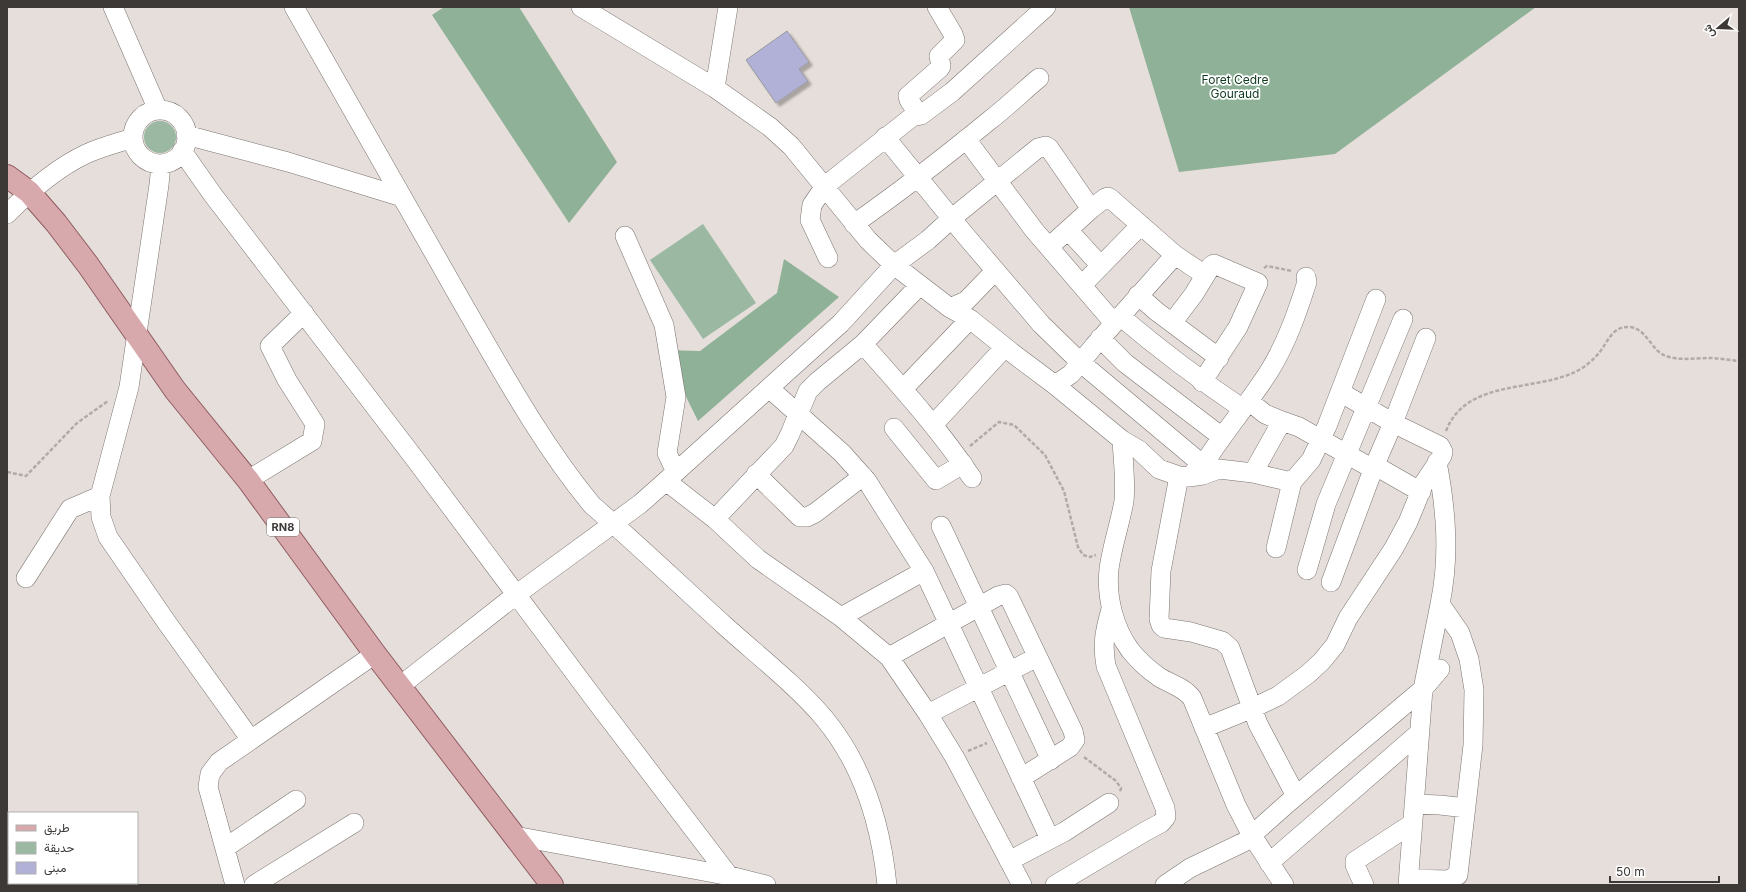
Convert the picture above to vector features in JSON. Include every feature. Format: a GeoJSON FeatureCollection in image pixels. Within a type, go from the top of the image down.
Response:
{"type":"FeatureCollection","features":[{"type":"Feature","properties":{"kind":"main road","name":"RN8"},"geometry":{"type":"LineString","coordinates":[[7,176],[29,192],[56,223],[88,265],[175,390],[248,480],[375,654],[552,885]]}},
{"type":"Feature","properties":{"kind":"street"},"geometry":{"type":"LineString","coordinates":[[112,7],[158,110]]}},
{"type":"Feature","properties":{"kind":"street"},"geometry":{"type":"LineString","coordinates":[[294,7],[524,409],[576,486],[592,505],[786,680],[823,717],[842,744],[861,778],[875,815],[884,856],[887,885]]}},
{"type":"Feature","properties":{"kind":"street"},"geometry":{"type":"LineString","coordinates":[[581,7],[715,88],[770,126],[805,161],[854,224],[894,265],[919,286],[950,308],[970,318],[1122,440],[1139,450],[1159,469],[1203,475],[1219,469],[1253,473],[1292,482]]}},
{"type":"Feature","properties":{"kind":"street"},"geometry":{"type":"LineString","coordinates":[[715,88],[728,7]]}},
{"type":"Feature","properties":{"kind":"street"},"geometry":{"type":"LineString","coordinates":[[919,115],[908,96],[940,68],[939,56],[955,40],[938,7]]}},
{"type":"Feature","properties":{"kind":"street"},"geometry":{"type":"LineString","coordinates":[[828,258],[810,220],[812,205],[825,186],[912,116],[919,115],[952,92],[1046,7]]}},
{"type":"Feature","properties":{"kind":"street"},"geometry":{"type":"LineString","coordinates":[[854,224],[917,178],[992,119],[1039,78]]}},
{"type":"Feature","properties":{"kind":"street"},"geometry":{"type":"LineString","coordinates":[[158,110],[174,115],[180,120],[184,127],[184,143],[177,158],[170,162],[161,164],[145,160],[134,146],[133,138],[134,130],[143,116],[158,110]]}},
{"type":"Feature","properties":{"kind":"street"},"geometry":{"type":"LineString","coordinates":[[885,137],[951,219],[1042,324],[1190,473]]}},
{"type":"Feature","properties":{"kind":"street"},"geometry":{"type":"LineString","coordinates":[[7,214],[29,192],[67,164],[86,154],[133,138]]}},
{"type":"Feature","properties":{"kind":"street"},"geometry":{"type":"LineString","coordinates":[[966,139],[1009,198],[1049,247],[1082,285],[1117,319],[1202,382],[1265,414],[1299,427],[1347,454],[1421,492]]}},
{"type":"Feature","properties":{"kind":"street"},"geometry":{"type":"LineString","coordinates":[[184,143],[288,162],[402,197]]}},
{"type":"Feature","properties":{"kind":"street"},"geometry":{"type":"LineString","coordinates":[[184,143],[213,196],[304,313],[517,594],[598,704],[733,880]]}},
{"type":"Feature","properties":{"kind":"street"},"geometry":{"type":"LineString","coordinates":[[400,686],[517,594],[640,504],[841,323],[894,265],[928,240],[997,180],[1038,148],[1046,146],[1091,209]]}},
{"type":"Feature","properties":{"kind":"street"},"geometry":{"type":"LineString","coordinates":[[161,164],[138,337],[129,388],[100,496],[101,516],[108,537],[165,620],[251,740]]}},
{"type":"Feature","properties":{"kind":"street"},"geometry":{"type":"LineString","coordinates":[[1049,247],[1091,209],[1105,198],[1108,198],[1175,255],[1205,276]]}},
{"type":"Feature","properties":{"kind":"street"},"geometry":{"type":"LineString","coordinates":[[1082,285],[1141,225]]}},
{"type":"Feature","properties":{"kind":"street"},"geometry":{"type":"LineString","coordinates":[[1068,230],[1101,266]]}},
{"type":"Feature","properties":{"kind":"street"},"geometry":{"type":"LineString","coordinates":[[625,236],[664,325],[676,397],[667,453],[671,477],[758,559],[841,617],[889,657],[928,714],[955,758],[1022,885]]}},
{"type":"Feature","properties":{"kind":"street"},"geometry":{"type":"LineString","coordinates":[[1055,385],[1071,374],[1100,338],[1175,255]]}},
{"type":"Feature","properties":{"kind":"street"},"geometry":{"type":"LineString","coordinates":[[1172,323],[1214,264],[1258,283],[1238,327],[1202,382]]}},
{"type":"Feature","properties":{"kind":"street"},"geometry":{"type":"LineString","coordinates":[[950,308],[966,301],[995,271]]}},
{"type":"Feature","properties":{"kind":"street"},"geometry":{"type":"LineString","coordinates":[[1296,796],[1258,724],[1230,648],[1222,641],[1192,632],[1164,628],[1160,625],[1159,619],[1161,571],[1190,473],[1222,437],[1270,369],[1283,347],[1297,313],[1307,282],[1306,277]]}},
{"type":"Feature","properties":{"kind":"street"},"geometry":{"type":"LineString","coordinates":[[715,519],[784,446],[808,391],[863,344],[919,286]]}},
{"type":"Feature","properties":{"kind":"street"},"geometry":{"type":"LineString","coordinates":[[1138,295],[1172,323],[1219,358]]}},
{"type":"Feature","properties":{"kind":"street"},"geometry":{"type":"LineString","coordinates":[[1276,548],[1292,482],[1311,460],[1321,439],[1376,299]]}},
{"type":"Feature","properties":{"kind":"street"},"geometry":{"type":"LineString","coordinates":[[248,480],[312,440],[315,424],[287,380],[270,346],[304,313]]}},
{"type":"Feature","properties":{"kind":"street"},"geometry":{"type":"LineString","coordinates":[[903,389],[970,318]]}},
{"type":"Feature","properties":{"kind":"street"},"geometry":{"type":"LineString","coordinates":[[1307,570],[1326,504],[1403,319]]}},
{"type":"Feature","properties":{"kind":"street"},"geometry":{"type":"LineString","coordinates":[[1100,338],[1125,363],[1222,437]]}},
{"type":"Feature","properties":{"kind":"street"},"geometry":{"type":"LineString","coordinates":[[1331,582],[1374,467],[1426,338]]}},
{"type":"Feature","properties":{"kind":"street"},"geometry":{"type":"LineString","coordinates":[[863,344],[933,425],[964,466],[938,480],[934,479],[894,428]]}},
{"type":"Feature","properties":{"kind":"street"},"geometry":{"type":"LineString","coordinates":[[933,425],[1005,347]]}},
{"type":"Feature","properties":{"kind":"street"},"geometry":{"type":"LineString","coordinates":[[1386,359],[1413,372]]}},
{"type":"Feature","properties":{"kind":"street"},"geometry":{"type":"LineString","coordinates":[[769,388],[842,453],[863,476],[924,571],[1050,839]]}},
{"type":"Feature","properties":{"kind":"street"},"geometry":{"type":"LineString","coordinates":[[1340,392],[1367,406],[1438,454],[1446,533],[1444,587],[1440,604],[1423,689],[1408,882],[1448,880],[1458,875],[1466,808],[1473,745],[1474,690],[1469,659],[1460,633],[1440,604]]}},
{"type":"Feature","properties":{"kind":"street"},"geometry":{"type":"LineString","coordinates":[[1253,473],[1282,421]]}},
{"type":"Feature","properties":{"kind":"street"},"geometry":{"type":"LineString","coordinates":[[1122,440],[1124,500],[1109,569],[1108,586],[1117,628],[1131,651],[1158,677],[1189,694],[1236,805],[1251,834],[1284,885]]}},
{"type":"Feature","properties":{"kind":"street"},"geometry":{"type":"LineString","coordinates":[[1204,728],[1278,696],[1308,674],[1335,645],[1348,618],[1394,548],[1408,522],[1438,454]]}},
{"type":"Feature","properties":{"kind":"street"},"geometry":{"type":"LineString","coordinates":[[756,474],[800,517],[806,517],[815,513],[863,476]]}},
{"type":"Feature","properties":{"kind":"street"},"geometry":{"type":"LineString","coordinates":[[26,578],[70,509],[100,496]]}},
{"type":"Feature","properties":{"kind":"street"},"geometry":{"type":"LineString","coordinates":[[940,526],[1050,760]]}},
{"type":"Feature","properties":{"kind":"street"},"geometry":{"type":"LineString","coordinates":[[841,617],[924,571]]}},
{"type":"Feature","properties":{"kind":"street"},"geometry":{"type":"LineString","coordinates":[[889,657],[998,596],[1006,594],[1073,731],[1075,740],[1070,746],[1021,778]]}},
{"type":"Feature","properties":{"kind":"street"},"geometry":{"type":"LineString","coordinates":[[1055,885],[1161,823],[1166,817],[1165,808],[1106,666],[1103,650],[1105,629],[1112,608]]}},
{"type":"Feature","properties":{"kind":"street"},"geometry":{"type":"LineString","coordinates":[[235,885],[209,793],[208,780],[210,774],[219,762],[375,654]]}},
{"type":"Feature","properties":{"kind":"street"},"geometry":{"type":"LineString","coordinates":[[928,714],[1037,657]]}},
{"type":"Feature","properties":{"kind":"street"},"geometry":{"type":"LineString","coordinates":[[1165,885],[1190,868],[1244,842],[1251,834],[1423,689],[1440,669]]}},
{"type":"Feature","properties":{"kind":"street"},"geometry":{"type":"LineString","coordinates":[[1269,863],[1419,733]]}},
{"type":"Feature","properties":{"kind":"street"},"geometry":{"type":"LineString","coordinates":[[225,848],[296,800]]}},
{"type":"Feature","properties":{"kind":"street"},"geometry":{"type":"LineString","coordinates":[[1009,861],[1064,832],[1109,803]]}},
{"type":"Feature","properties":{"kind":"street"},"geometry":{"type":"LineString","coordinates":[[1414,804],[1466,808]]}},
{"type":"Feature","properties":{"kind":"street"},"geometry":{"type":"LineString","coordinates":[[254,885],[354,823]]}},
{"type":"Feature","properties":{"kind":"street"},"geometry":{"type":"LineString","coordinates":[[1364,885],[1355,865],[1355,861],[1413,823]]}},
{"type":"Feature","properties":{"kind":"street"},"geometry":{"type":"LineString","coordinates":[[515,836],[733,880],[766,885]]}},
{"type":"Feature","properties":{"kind":"path"},"geometry":{"type":"LineString","coordinates":[[1258,283],[1265,267],[1267,266],[1291,271],[1306,277]]}},
{"type":"Feature","properties":{"kind":"path"},"geometry":{"type":"LineString","coordinates":[[1438,454],[1449,422],[1458,409],[1492,391],[1548,381],[1576,372],[1588,364],[1599,353],[1611,334],[1620,329],[1629,327],[1639,330],[1661,354],[1669,357],[1711,358],[1739,362]]}},
{"type":"Feature","properties":{"kind":"path"},"geometry":{"type":"LineString","coordinates":[[7,472],[26,476],[76,423],[129,388]]}},
{"type":"Feature","properties":{"kind":"path"},"geometry":{"type":"LineString","coordinates":[[964,466],[999,422],[1014,425],[1045,455],[1064,491],[1078,547],[1083,555],[1090,557],[1113,549]]}},
{"type":"Feature","properties":{"kind":"path"},"geometry":{"type":"LineString","coordinates":[[1070,746],[1116,781],[1121,788],[1120,795],[1109,803]]}},
{"type":"Feature","properties":{"kind":"green space"},"geometry":{"type":"Polygon","coordinates":[[[444,7],[519,7],[617,162],[569,223],[432,15],[444,7]]]}},
{"type":"Feature","properties":{"kind":"green space","name":"Foret Cedre Gouraud"},"geometry":{"type":"Polygon","coordinates":[[[1129,7],[1536,7],[1335,154],[1179,172],[1129,7]]]}},
{"type":"Feature","properties":{"kind":"green space"},"geometry":{"type":"Polygon","coordinates":[[[157,121],[163,121],[172,125],[176,137],[172,149],[163,153],[157,153],[148,149],[144,140],[144,134],[148,125],[157,121]]]}},
{"type":"Feature","properties":{"kind":"green space"},"geometry":{"type":"Polygon","coordinates":[[[703,224],[756,303],[703,339],[650,260],[703,224]]]}},
{"type":"Feature","properties":{"kind":"green space"},"geometry":{"type":"Polygon","coordinates":[[[784,259],[839,297],[698,421],[663,350],[700,351],[777,293],[784,259]]]}},
{"type":"Feature","properties":{"kind":"building"},"geometry":{"type":"Polygon","coordinates":[[[787,31],[809,62],[799,69],[808,81],[776,103],[746,60],[787,31]]]}}]}
